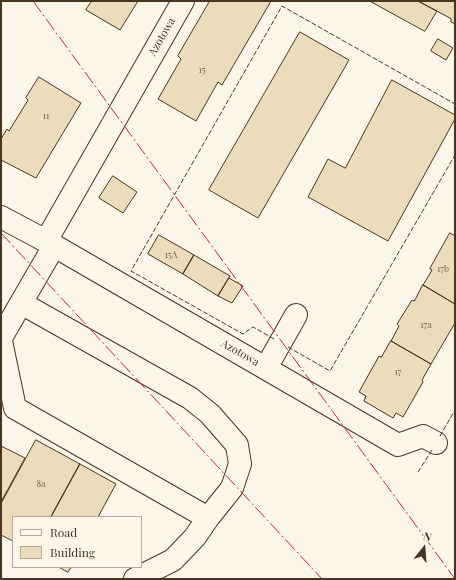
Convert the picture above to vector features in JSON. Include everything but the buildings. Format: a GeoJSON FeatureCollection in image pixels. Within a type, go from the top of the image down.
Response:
{"type":"FeatureCollection","features":[{"type":"Feature","properties":{"kind":"street","name":"Azotowa"},"geometry":{"type":"LineString","coordinates":[[50,243],[182,1]]}},
{"type":"Feature","properties":{"kind":"street","name":"Azotowa"},"geometry":{"type":"LineString","coordinates":[[1,217],[50,243],[398,445],[423,436],[436,444]]}},
{"type":"Feature","properties":{"kind":"street"},"geometry":{"type":"LineString","coordinates":[[50,243],[21,303],[1,339],[16,408],[208,518]]}},
{"type":"Feature","properties":{"kind":"street"},"geometry":{"type":"LineString","coordinates":[[21,303],[190,398],[210,414],[237,445],[240,464],[232,488],[195,537],[173,560],[135,579]]}},
{"type":"Feature","properties":{"kind":"street"},"geometry":{"type":"LineString","coordinates":[[266,368],[296,315]]}},
{"type":"Feature","properties":{"kind":"fence"},"geometry":{"type":"LineString","coordinates":[[274,339],[253,327],[243,334],[131,271],[282,6],[455,104]]}},
{"type":"Feature","properties":{"kind":"fence"},"geometry":{"type":"LineString","coordinates":[[288,347],[330,371],[455,155]]}},
{"type":"Feature","properties":{"kind":"fence"},"geometry":{"type":"LineString","coordinates":[[440,436],[455,410]]}},
{"type":"Feature","properties":{"kind":"fence"},"geometry":{"type":"LineString","coordinates":[[418,472],[432,450]]}},
{"type":"Feature","properties":{"kind":"power"},"geometry":{"type":"LineString","coordinates":[[33,1],[455,579]]}},
{"type":"Feature","properties":{"kind":"power"},"geometry":{"type":"LineString","coordinates":[[1,233],[322,579]]}}]}
